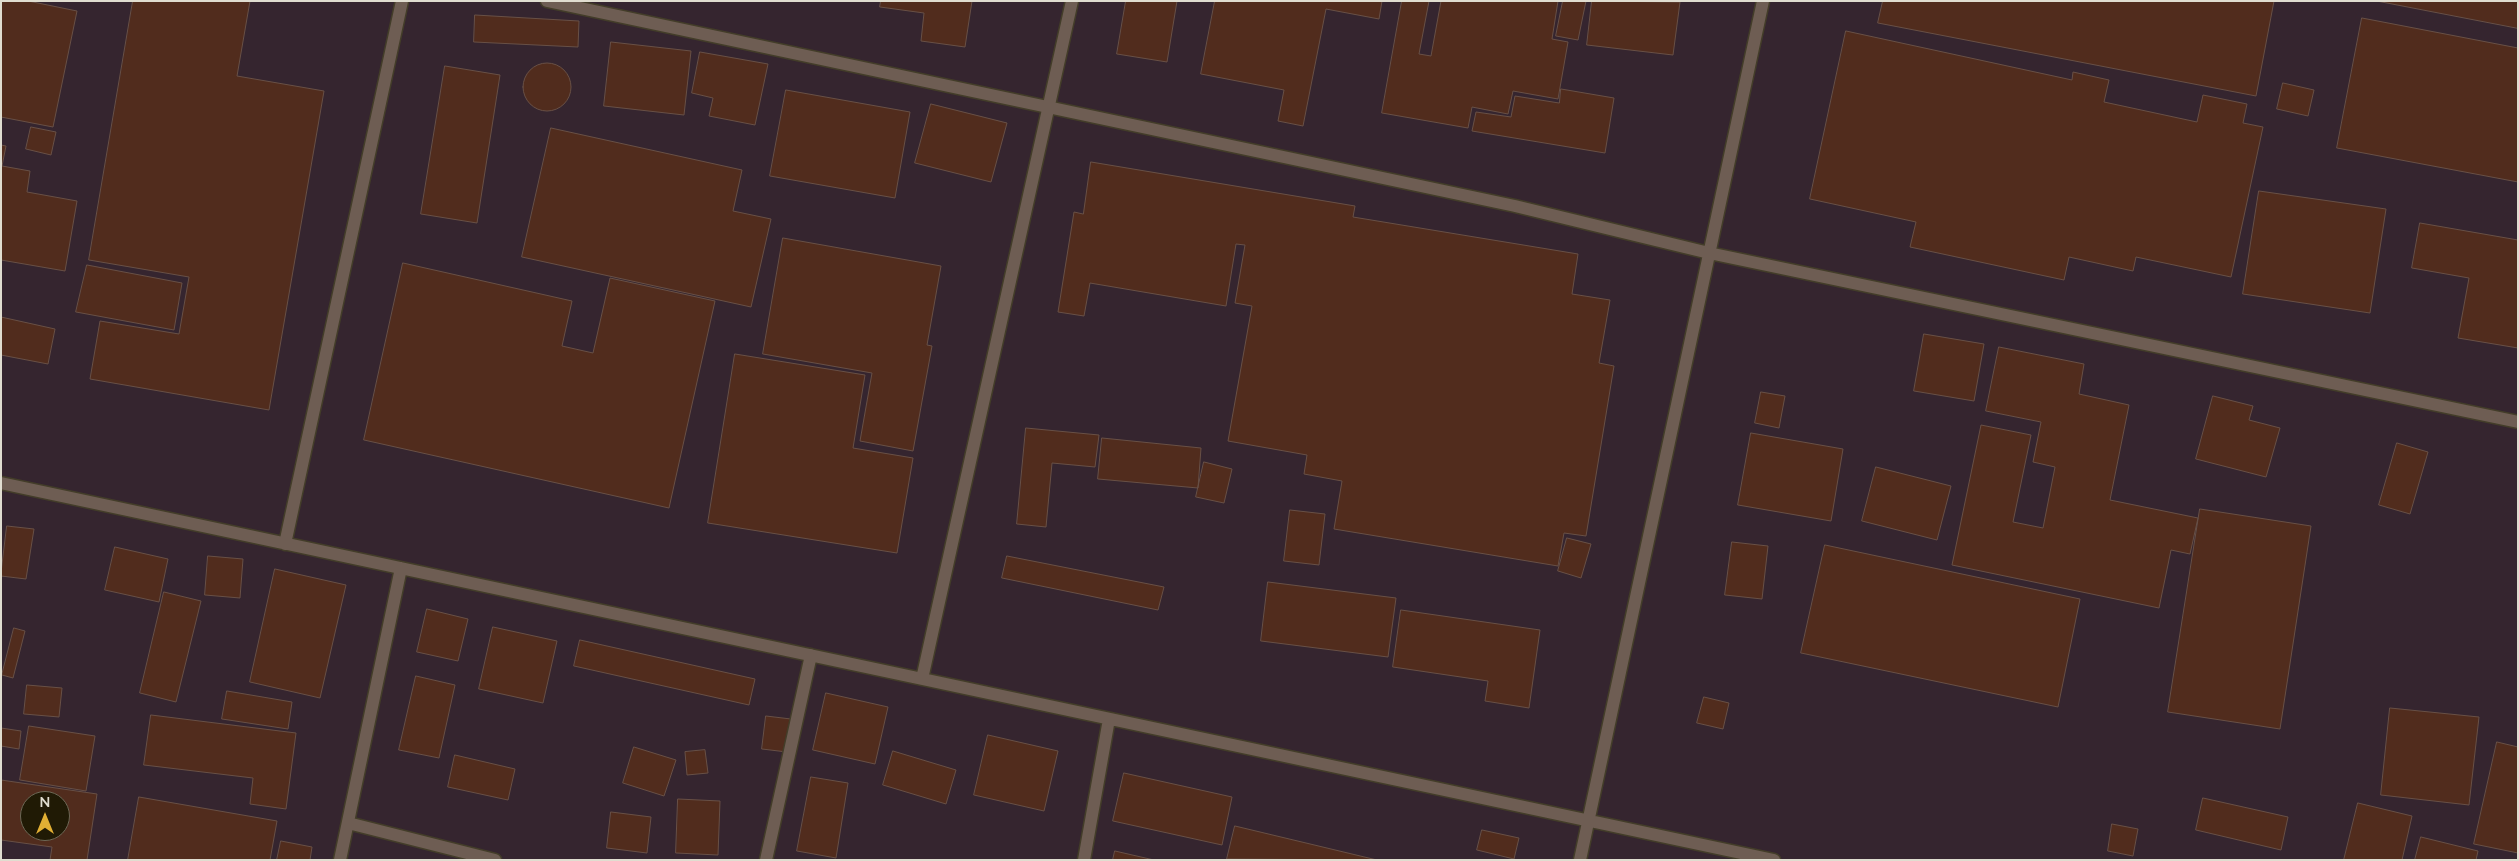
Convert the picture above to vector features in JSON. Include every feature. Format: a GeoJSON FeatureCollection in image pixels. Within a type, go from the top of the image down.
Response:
{"type":"FeatureCollection","features":[{"type":"Feature","properties":{"kind":"street"},"geometry":{"type":"LineString","coordinates":[[285,544],[402,1]]}},
{"type":"Feature","properties":{"kind":"street"},"geometry":{"type":"LineString","coordinates":[[547,1],[1506,204],[1709,253],[2518,422]]}},
{"type":"Feature","properties":{"kind":"street"},"geometry":{"type":"LineString","coordinates":[[922,679],[1072,1]]}},
{"type":"Feature","properties":{"kind":"street"},"geometry":{"type":"LineString","coordinates":[[1580,860],[1763,1]]}},
{"type":"Feature","properties":{"kind":"street"},"geometry":{"type":"LineString","coordinates":[[1,483],[1774,860]]}},
{"type":"Feature","properties":{"kind":"street"},"geometry":{"type":"LineString","coordinates":[[340,860],[401,568]]}},
{"type":"Feature","properties":{"kind":"street"},"geometry":{"type":"LineString","coordinates":[[766,860],[811,655]]}},
{"type":"Feature","properties":{"kind":"street"},"geometry":{"type":"LineString","coordinates":[[1084,860],[1109,718]]}},
{"type":"Feature","properties":{"kind":"street"},"geometry":{"type":"LineString","coordinates":[[348,822],[495,860]]}},
{"type":"Feature","properties":{"kind":"shaded area"},"geometry":{"type":"Polygon","coordinates":[[[1,1],[2518,1],[2518,860],[1,860],[1,1]]]}},
{"type":"Feature","properties":{"kind":"building"},"geometry":{"type":"Polygon","coordinates":[[[1,1],[28,1],[77,11],[53,127],[1,117],[1,1]]]}},
{"type":"Feature","properties":{"kind":"building"},"geometry":{"type":"Polygon","coordinates":[[[133,1],[250,1],[237,76],[324,91],[269,410],[90,379],[100,321],[179,334],[189,277],[89,260],[133,1]]]}},
{"type":"Feature","properties":{"kind":"building"},"geometry":{"type":"Polygon","coordinates":[[[881,1],[972,1],[965,47],[921,41],[924,13],[880,7],[881,1]]]}},
{"type":"Feature","properties":{"kind":"building"},"geometry":{"type":"Polygon","coordinates":[[[1126,1],[1177,1],[1167,62],[1117,54],[1126,1]]]}},
{"type":"Feature","properties":{"kind":"building"},"geometry":{"type":"Polygon","coordinates":[[[1215,1],[1382,1],[1379,19],[1326,9],[1303,126],[1278,121],[1284,90],[1201,74],[1215,1]]]}},
{"type":"Feature","properties":{"kind":"building"},"geometry":{"type":"Polygon","coordinates":[[[1402,1],[1429,1],[1419,54],[1431,56],[1441,1],[1558,1],[1552,39],[1568,42],[1558,99],[1513,91],[1508,114],[1472,107],[1468,128],[1382,113],[1402,1]]]}},
{"type":"Feature","properties":{"kind":"building"},"geometry":{"type":"Polygon","coordinates":[[[1563,1],[1586,1],[1578,40],[1556,36],[1563,1]]]}},
{"type":"Feature","properties":{"kind":"building"},"geometry":{"type":"Polygon","coordinates":[[[1592,1],[1680,2],[1673,55],[1587,45],[1592,1]]]}},
{"type":"Feature","properties":{"kind":"building"},"geometry":{"type":"Polygon","coordinates":[[[1883,1],[2274,1],[2256,96],[1878,23],[1883,1]]]}},
{"type":"Feature","properties":{"kind":"building"},"geometry":{"type":"Polygon","coordinates":[[[2377,1],[2518,1],[2518,28],[2377,1]]]}},
{"type":"Feature","properties":{"kind":"building"},"geometry":{"type":"Polygon","coordinates":[[[475,15],[579,21],[578,47],[474,42],[475,15]]]}},
{"type":"Feature","properties":{"kind":"building"},"geometry":{"type":"Polygon","coordinates":[[[2362,18],[2518,48],[2518,182],[2337,148],[2362,18]]]}},
{"type":"Feature","properties":{"kind":"building"},"geometry":{"type":"Polygon","coordinates":[[[1846,31],[2072,80],[2073,72],[2109,80],[2104,102],[2197,122],[2203,95],[2247,104],[2243,123],[2263,127],[2231,277],[2136,257],[2133,271],[2069,257],[2064,280],[1910,247],[1916,222],[1810,199],[1846,31]]]}},
{"type":"Feature","properties":{"kind":"building"},"geometry":{"type":"Polygon","coordinates":[[[611,42],[691,51],[684,115],[604,106],[611,42]]]}},
{"type":"Feature","properties":{"kind":"building"},"geometry":{"type":"Polygon","coordinates":[[[700,52],[768,64],[755,125],[709,116],[713,98],[692,93],[700,52]]]}},
{"type":"Feature","properties":{"kind":"building"},"geometry":{"type":"Polygon","coordinates":[[[547,63],[556,65],[564,70],[569,78],[571,87],[569,96],[564,104],[556,109],[547,111],[538,109],[530,104],[525,96],[523,87],[525,78],[530,70],[538,65],[547,63]]]}},
{"type":"Feature","properties":{"kind":"building"},"geometry":{"type":"Polygon","coordinates":[[[445,66],[500,75],[477,223],[421,214],[445,66]]]}},
{"type":"Feature","properties":{"kind":"building"},"geometry":{"type":"Polygon","coordinates":[[[2283,83],[2314,90],[2308,116],[2277,109],[2283,83]]]}},
{"type":"Feature","properties":{"kind":"building"},"geometry":{"type":"Polygon","coordinates":[[[1561,89],[1614,98],[1605,153],[1472,131],[1476,112],[1511,117],[1515,96],[1559,103],[1561,89]]]}},
{"type":"Feature","properties":{"kind":"building"},"geometry":{"type":"Polygon","coordinates":[[[786,90],[910,112],[895,198],[770,176],[786,90]]]}},
{"type":"Feature","properties":{"kind":"building"},"geometry":{"type":"Polygon","coordinates":[[[931,104],[1007,123],[991,182],[915,163],[931,104]]]}},
{"type":"Feature","properties":{"kind":"building"},"geometry":{"type":"Polygon","coordinates":[[[31,127],[56,132],[51,155],[26,149],[31,127]]]}},
{"type":"Feature","properties":{"kind":"building"},"geometry":{"type":"Polygon","coordinates":[[[551,128],[742,170],[733,211],[771,219],[751,307],[522,257],[551,128]]]}},
{"type":"Feature","properties":{"kind":"building"},"geometry":{"type":"Polygon","coordinates":[[[1,145],[6,146],[2,166],[30,171],[27,192],[77,201],[65,271],[1,260],[1,145]]]}},
{"type":"Feature","properties":{"kind":"building"},"geometry":{"type":"Polygon","coordinates":[[[1091,162],[1355,206],[1353,217],[1578,254],[1572,294],[1610,300],[1599,363],[1614,366],[1586,536],[1564,533],[1558,566],[1334,529],[1342,481],[1304,474],[1307,455],[1228,441],[1252,306],[1235,303],[1245,245],[1236,244],[1226,306],[1090,283],[1084,316],[1058,312],[1074,212],[1083,214],[1091,162]]]}},
{"type":"Feature","properties":{"kind":"building"},"geometry":{"type":"Polygon","coordinates":[[[2259,191],[2386,209],[2370,313],[2243,294],[2259,191]]]}},
{"type":"Feature","properties":{"kind":"building"},"geometry":{"type":"Polygon","coordinates":[[[2420,223],[2518,240],[2518,348],[2458,338],[2469,278],[2412,268],[2420,223]]]}},
{"type":"Feature","properties":{"kind":"building"},"geometry":{"type":"Polygon","coordinates":[[[783,238],[941,266],[927,345],[932,346],[913,451],[860,441],[872,373],[763,354],[783,238]]]}},
{"type":"Feature","properties":{"kind":"building"},"geometry":{"type":"Polygon","coordinates":[[[403,263],[572,301],[562,346],[593,353],[610,278],[715,301],[669,508],[364,440],[403,263]]]}},
{"type":"Feature","properties":{"kind":"building"},"geometry":{"type":"Polygon","coordinates":[[[87,265],[182,283],[174,330],[76,312],[87,265]]]}},
{"type":"Feature","properties":{"kind":"building"},"geometry":{"type":"Polygon","coordinates":[[[1,317],[55,329],[48,364],[1,355],[1,317]]]}},
{"type":"Feature","properties":{"kind":"building"},"geometry":{"type":"Polygon","coordinates":[[[1924,334],[1984,344],[1974,401],[1914,391],[1924,334]]]}},
{"type":"Feature","properties":{"kind":"building"},"geometry":{"type":"Polygon","coordinates":[[[1999,347],[2084,364],[2079,394],[2129,405],[2110,500],[2198,518],[2190,554],[2171,550],[2159,608],[1952,565],[1981,425],[2031,435],[2013,522],[2043,528],[2055,467],[2033,462],[2041,422],[1986,411],[1999,347]]]}},
{"type":"Feature","properties":{"kind":"building"},"geometry":{"type":"Polygon","coordinates":[[[735,354],[865,375],[853,448],[913,458],[897,553],[708,523],[735,354]]]}},
{"type":"Feature","properties":{"kind":"building"},"geometry":{"type":"Polygon","coordinates":[[[1761,392],[1785,396],[1779,428],[1755,423],[1761,392]]]}},
{"type":"Feature","properties":{"kind":"building"},"geometry":{"type":"Polygon","coordinates":[[[2213,396],[2253,406],[2249,420],[2280,428],[2266,477],[2196,459],[2213,396]]]}},
{"type":"Feature","properties":{"kind":"building"},"geometry":{"type":"Polygon","coordinates":[[[1026,428],[1099,435],[1095,467],[1052,463],[1046,527],[1017,524],[1026,428]]]}},
{"type":"Feature","properties":{"kind":"building"},"geometry":{"type":"Polygon","coordinates":[[[1751,433],[1843,449],[1831,521],[1738,505],[1751,433]]]}},
{"type":"Feature","properties":{"kind":"building"},"geometry":{"type":"Polygon","coordinates":[[[1102,438],[1201,448],[1198,488],[1098,479],[1102,438]]]}},
{"type":"Feature","properties":{"kind":"building"},"geometry":{"type":"Polygon","coordinates":[[[2397,443],[2428,452],[2410,514],[2379,505],[2397,443]]]}},
{"type":"Feature","properties":{"kind":"building"},"geometry":{"type":"Polygon","coordinates":[[[1204,462],[1232,469],[1224,503],[1196,497],[1204,462]]]}},
{"type":"Feature","properties":{"kind":"building"},"geometry":{"type":"Polygon","coordinates":[[[1876,467],[1951,486],[1937,540],[1862,521],[1876,467]]]}},
{"type":"Feature","properties":{"kind":"building"},"geometry":{"type":"Polygon","coordinates":[[[2200,509],[2311,526],[2280,729],[2168,712],[2200,509]]]}},
{"type":"Feature","properties":{"kind":"building"},"geometry":{"type":"Polygon","coordinates":[[[1290,510],[1325,514],[1319,565],[1284,561],[1290,510]]]}},
{"type":"Feature","properties":{"kind":"building"},"geometry":{"type":"Polygon","coordinates":[[[7,526],[34,529],[26,579],[1,576],[7,526]]]}},
{"type":"Feature","properties":{"kind":"building"},"geometry":{"type":"Polygon","coordinates":[[[1567,538],[1591,544],[1581,578],[1558,571],[1567,538]]]}},
{"type":"Feature","properties":{"kind":"building"},"geometry":{"type":"Polygon","coordinates":[[[1732,542],[1768,546],[1762,599],[1725,595],[1732,542]]]}},
{"type":"Feature","properties":{"kind":"building"},"geometry":{"type":"Polygon","coordinates":[[[1825,545],[2080,599],[2058,707],[1801,653],[1825,545]]]}},
{"type":"Feature","properties":{"kind":"building"},"geometry":{"type":"Polygon","coordinates":[[[115,547],[168,559],[159,602],[105,590],[115,547]]]}},
{"type":"Feature","properties":{"kind":"building"},"geometry":{"type":"Polygon","coordinates":[[[208,556],[243,559],[240,598],[205,595],[208,556]]]}},
{"type":"Feature","properties":{"kind":"building"},"geometry":{"type":"Polygon","coordinates":[[[1007,556],[1164,587],[1158,610],[1002,578],[1007,556]]]}},
{"type":"Feature","properties":{"kind":"building"},"geometry":{"type":"Polygon","coordinates":[[[275,569],[346,585],[320,698],[250,682],[275,569]]]}},
{"type":"Feature","properties":{"kind":"building"},"geometry":{"type":"Polygon","coordinates":[[[1268,582],[1396,598],[1388,657],[1261,641],[1268,582]]]}},
{"type":"Feature","properties":{"kind":"building"},"geometry":{"type":"Polygon","coordinates":[[[164,592],[201,601],[176,702],[140,693],[164,592]]]}},
{"type":"Feature","properties":{"kind":"building"},"geometry":{"type":"Polygon","coordinates":[[[427,609],[468,619],[458,661],[417,652],[427,609]]]}},
{"type":"Feature","properties":{"kind":"building"},"geometry":{"type":"Polygon","coordinates":[[[1401,610],[1540,630],[1529,708],[1485,701],[1488,681],[1393,667],[1401,610]]]}},
{"type":"Feature","properties":{"kind":"building"},"geometry":{"type":"Polygon","coordinates":[[[493,627],[557,641],[543,703],[479,689],[493,627]]]}},
{"type":"Feature","properties":{"kind":"building"},"geometry":{"type":"Polygon","coordinates":[[[14,628],[25,631],[13,678],[2,675],[14,628]]]}},
{"type":"Feature","properties":{"kind":"building"},"geometry":{"type":"Polygon","coordinates":[[[580,640],[755,679],[749,705],[574,666],[580,640]]]}},
{"type":"Feature","properties":{"kind":"building"},"geometry":{"type":"Polygon","coordinates":[[[416,676],[455,685],[439,758],[399,750],[416,676]]]}},
{"type":"Feature","properties":{"kind":"building"},"geometry":{"type":"Polygon","coordinates":[[[27,685],[62,688],[59,717],[24,714],[27,685]]]}},
{"type":"Feature","properties":{"kind":"building"},"geometry":{"type":"Polygon","coordinates":[[[227,691],[292,702],[288,729],[222,719],[227,691]]]}},
{"type":"Feature","properties":{"kind":"building"},"geometry":{"type":"Polygon","coordinates":[[[826,693],[888,707],[875,764],[813,750],[826,693]]]}},
{"type":"Feature","properties":{"kind":"building"},"geometry":{"type":"Polygon","coordinates":[[[1704,697],[1729,703],[1723,729],[1697,723],[1704,697]]]}},
{"type":"Feature","properties":{"kind":"building"},"geometry":{"type":"Polygon","coordinates":[[[2390,708],[2479,717],[2469,805],[2381,795],[2390,708]]]}},
{"type":"Feature","properties":{"kind":"building"},"geometry":{"type":"Polygon","coordinates":[[[151,715],[296,733],[286,809],[250,804],[253,778],[144,765],[151,715]]]}},
{"type":"Feature","properties":{"kind":"building"},"geometry":{"type":"Polygon","coordinates":[[[766,716],[791,719],[787,752],[762,749],[766,716]]]}},
{"type":"Feature","properties":{"kind":"building"},"geometry":{"type":"Polygon","coordinates":[[[29,726],[95,736],[86,791],[20,780],[29,726]]]}},
{"type":"Feature","properties":{"kind":"building"},"geometry":{"type":"Polygon","coordinates":[[[1,728],[21,731],[19,749],[1,746],[1,728]]]}},
{"type":"Feature","properties":{"kind":"building"},"geometry":{"type":"Polygon","coordinates":[[[988,735],[1058,751],[1044,811],[974,795],[988,735]]]}},
{"type":"Feature","properties":{"kind":"building"},"geometry":{"type":"Polygon","coordinates":[[[2497,742],[2518,747],[2518,853],[2474,844],[2497,742]]]}},
{"type":"Feature","properties":{"kind":"building"},"geometry":{"type":"Polygon","coordinates":[[[634,747],[676,760],[664,796],[623,783],[634,747]]]}},
{"type":"Feature","properties":{"kind":"building"},"geometry":{"type":"Polygon","coordinates":[[[705,750],[708,773],[687,775],[685,752],[705,750]]]}},
{"type":"Feature","properties":{"kind":"building"},"geometry":{"type":"Polygon","coordinates":[[[893,751],[956,770],[946,804],[883,785],[893,751]]]}},
{"type":"Feature","properties":{"kind":"building"},"geometry":{"type":"Polygon","coordinates":[[[455,755],[515,769],[508,800],[448,787],[455,755]]]}},
{"type":"Feature","properties":{"kind":"building"},"geometry":{"type":"Polygon","coordinates":[[[1124,773],[1232,797],[1222,845],[1113,821],[1124,773]]]}},
{"type":"Feature","properties":{"kind":"building"},"geometry":{"type":"Polygon","coordinates":[[[811,777],[848,783],[836,858],[797,851],[811,777]]]}},
{"type":"Feature","properties":{"kind":"building"},"geometry":{"type":"Polygon","coordinates":[[[1,780],[97,794],[87,860],[50,860],[52,847],[1,840],[1,780]]]}},
{"type":"Feature","properties":{"kind":"building"},"geometry":{"type":"Polygon","coordinates":[[[139,797],[277,821],[270,860],[128,860],[139,797]]]}},
{"type":"Feature","properties":{"kind":"building"},"geometry":{"type":"Polygon","coordinates":[[[2203,798],[2288,817],[2281,850],[2196,830],[2203,798]]]}},
{"type":"Feature","properties":{"kind":"building"},"geometry":{"type":"Polygon","coordinates":[[[678,799],[720,801],[718,855],[676,853],[678,799]]]}},
{"type":"Feature","properties":{"kind":"building"},"geometry":{"type":"Polygon","coordinates":[[[2358,803],[2412,816],[2402,860],[2344,860],[2358,803]]]}},
{"type":"Feature","properties":{"kind":"building"},"geometry":{"type":"Polygon","coordinates":[[[611,812],[651,817],[647,853],[607,848],[611,812]]]}},
{"type":"Feature","properties":{"kind":"building"},"geometry":{"type":"Polygon","coordinates":[[[2112,824],[2138,829],[2133,856],[2108,851],[2112,824]]]}},
{"type":"Feature","properties":{"kind":"building"},"geometry":{"type":"Polygon","coordinates":[[[1235,826],[1377,860],[1227,859],[1235,826]]]}},
{"type":"Feature","properties":{"kind":"building"},"geometry":{"type":"Polygon","coordinates":[[[1482,830],[1519,838],[1514,859],[1477,850],[1482,830]]]}},
{"type":"Feature","properties":{"kind":"building"},"geometry":{"type":"Polygon","coordinates":[[[2421,837],[2478,851],[2476,860],[2415,860],[2421,837]]]}},
{"type":"Feature","properties":{"kind":"building"},"geometry":{"type":"Polygon","coordinates":[[[281,841],[312,847],[310,860],[277,860],[281,841]]]}},
{"type":"Feature","properties":{"kind":"building"},"geometry":{"type":"Polygon","coordinates":[[[1115,851],[1154,860],[1113,860],[1115,851]]]}}]}
